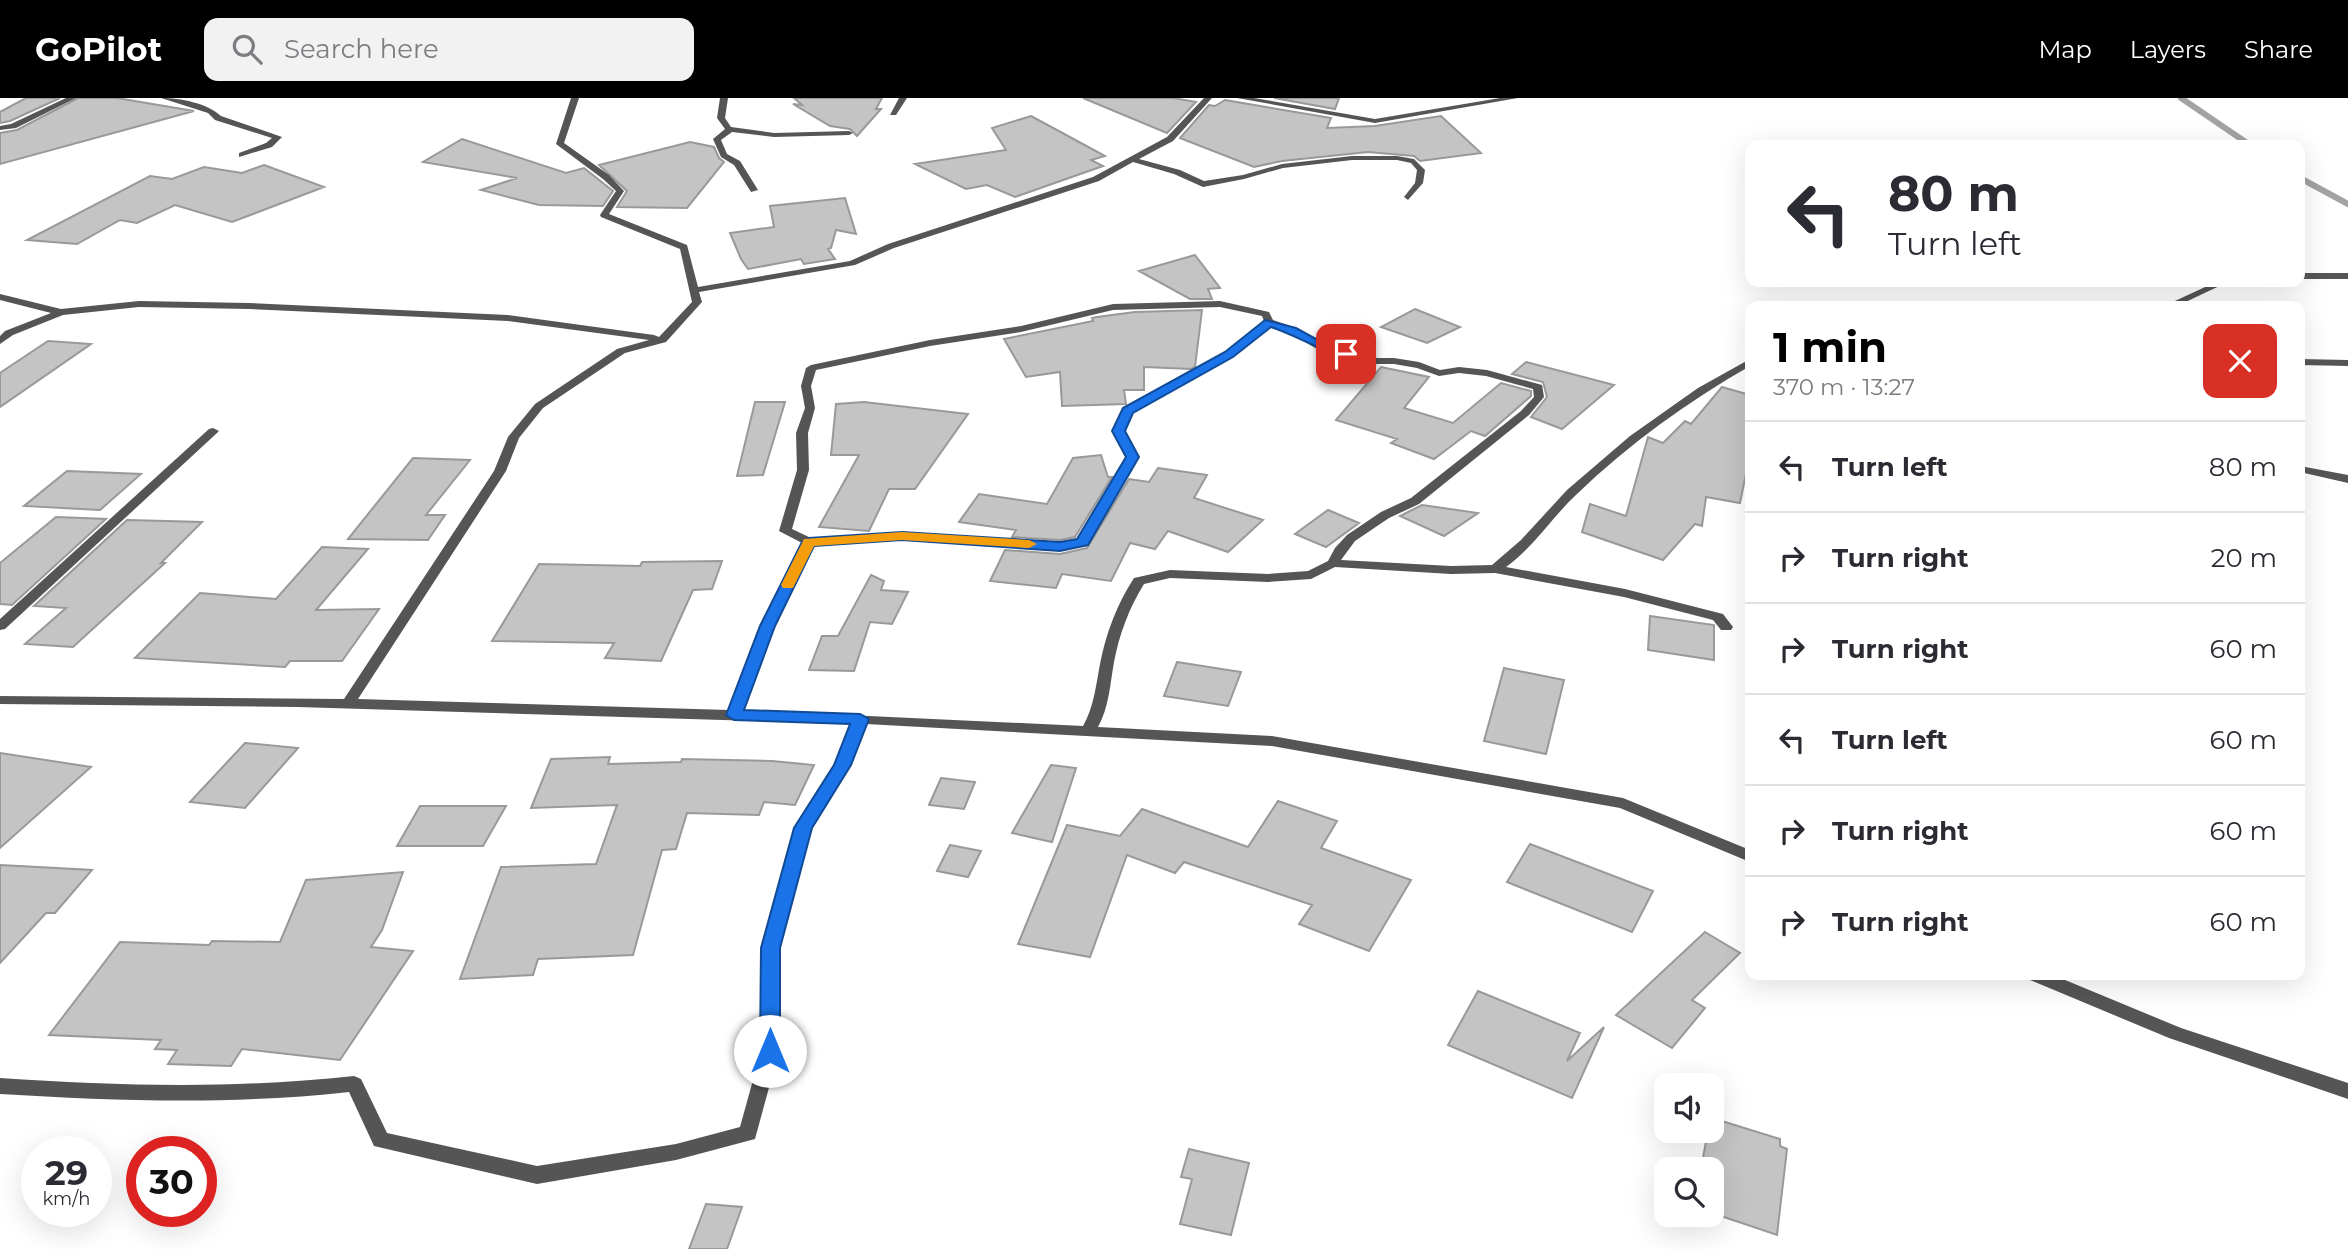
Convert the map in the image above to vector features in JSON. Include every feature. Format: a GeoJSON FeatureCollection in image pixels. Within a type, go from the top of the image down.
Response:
{"type":"FeatureCollection","features":[{"type":"Feature","properties":{"kind":"street"},"geometry":{"type":"LineString","coordinates":[[0,128],[13,126],[72,98]]}},
{"type":"Feature","properties":{"kind":"street"},"geometry":{"type":"LineString","coordinates":[[165,98],[211,111],[219,118],[278,138],[269,145],[242,155]]}},
{"type":"Feature","properties":{"kind":"street"},"geometry":{"type":"LineString","coordinates":[[348,704],[500,471],[514,437],[539,406],[621,351],[662,340],[697,302],[684,247],[604,215],[620,191],[606,174],[582,162],[560,144],[575,98]]}},
{"type":"Feature","properties":{"kind":"street"},"geometry":{"type":"LineString","coordinates":[[724,98],[721,118],[729,129],[774,135],[849,132]]}},
{"type":"Feature","properties":{"kind":"street"},"geometry":{"type":"LineString","coordinates":[[893,113],[903,98]]}},
{"type":"Feature","properties":{"kind":"street"},"geometry":{"type":"LineString","coordinates":[[695,290],[852,262],[891,246],[1096,180],[1170,139],[1208,98]]}},
{"type":"Feature","properties":{"kind":"street"},"geometry":{"type":"LineString","coordinates":[[1241,98],[1335,113],[1363,121],[1514,98]]}},
{"type":"Feature","properties":{"kind":"street"},"geometry":{"type":"LineString","coordinates":[[729,129],[728,133],[717,139],[724,155],[737,163],[754,190]]}},
{"type":"Feature","properties":{"kind":"street"},"geometry":{"type":"LineString","coordinates":[[1133,160],[1165,167],[1203,184],[1244,177],[1282,166],[1352,158],[1397,158],[1414,161],[1421,170],[1419,183],[1409,197]]}},
{"type":"Feature","properties":{"kind":"street"},"geometry":{"type":"LineString","coordinates":[[2305,276],[2348,276]]}},
{"type":"Feature","properties":{"kind":"street"},"geometry":{"type":"LineString","coordinates":[[2180,301],[2212,287]]}},
{"type":"Feature","properties":{"kind":"street"},"geometry":{"type":"LineString","coordinates":[[0,297],[61,312]]}},
{"type":"Feature","properties":{"kind":"street"},"geometry":{"type":"LineString","coordinates":[[0,341],[9,333],[61,312],[139,304],[249,306],[508,318],[662,340]]}},
{"type":"Feature","properties":{"kind":"street"},"geometry":{"type":"LineString","coordinates":[[1220,304],[1266,314],[1269,322],[1229,355],[1128,411],[1119,431],[1133,457],[1083,542],[1060,547],[902,536],[809,542],[785,531],[803,470],[802,433],[810,408],[806,386],[811,368],[930,342],[1021,329],[1113,307],[1220,304]]}},
{"type":"Feature","properties":{"kind":"street"},"geometry":{"type":"LineString","coordinates":[[1269,322],[1292,330],[1321,347],[1370,361],[1419,365],[1439,373],[1460,370],[1488,373],[1538,387],[1539,397],[1525,413],[1415,501],[1385,515],[1351,538],[1339,551],[1333,564]]}},
{"type":"Feature","properties":{"kind":"street"},"geometry":{"type":"LineString","coordinates":[[2305,362],[2348,363]]}},
{"type":"Feature","properties":{"kind":"street"},"geometry":{"type":"LineString","coordinates":[[1495,569],[1515,555],[1568,496],[1615,453],[1694,395],[1745,365]]}},
{"type":"Feature","properties":{"kind":"street"},"geometry":{"type":"LineString","coordinates":[[0,626],[213,431]]}},
{"type":"Feature","properties":{"kind":"street"},"geometry":{"type":"LineString","coordinates":[[2305,470],[2348,479]]}},
{"type":"Feature","properties":{"kind":"street"},"geometry":{"type":"LineString","coordinates":[[734,715],[767,626],[809,542]]}},
{"type":"Feature","properties":{"kind":"street"},"geometry":{"type":"LineString","coordinates":[[1088,732],[1099,713],[1117,626],[1128,596],[1139,581],[1170,573],[1268,578],[1311,575],[1333,564],[1451,570],[1495,569],[1636,596],[1718,617],[1726,627]]}},
{"type":"Feature","properties":{"kind":"street"},"geometry":{"type":"LineString","coordinates":[[0,700],[348,704],[860,719],[1272,741],[1623,803],[1745,854]]}},
{"type":"Feature","properties":{"kind":"street"},"geometry":{"type":"LineString","coordinates":[[0,1086],[128,1094],[290,1092],[354,1084],[381,1140],[537,1175],[676,1152],[748,1133],[770,1051],[771,948],[803,828],[842,765],[860,719]]}},
{"type":"Feature","properties":{"kind":"street"},"geometry":{"type":"LineString","coordinates":[[2048,980],[2175,1032],[2348,1091]]}},
{"type":"Feature","properties":{"kind":"building"},"geometry":{"type":"Polygon","coordinates":[[[26,98],[60,98],[0,123],[0,112],[26,98]]]}},
{"type":"Feature","properties":{"kind":"building"},"geometry":{"type":"Polygon","coordinates":[[[78,98],[117,98],[194,111],[0,164],[0,133],[17,130],[78,98]]]}},
{"type":"Feature","properties":{"kind":"building"},"geometry":{"type":"Polygon","coordinates":[[[794,98],[882,98],[876,109],[881,109],[857,136],[850,129],[830,126],[793,104],[802,105],[794,98]]]}},
{"type":"Feature","properties":{"kind":"building"},"geometry":{"type":"Polygon","coordinates":[[[1083,98],[1173,98],[1196,102],[1167,133],[1083,98]]]}},
{"type":"Feature","properties":{"kind":"building"},"geometry":{"type":"Polygon","coordinates":[[[1274,98],[1339,98],[1335,109],[1274,98]]]}},
{"type":"Feature","properties":{"kind":"building"},"geometry":{"type":"Polygon","coordinates":[[[1225,100],[1331,118],[1327,128],[1375,126],[1441,116],[1481,153],[1420,161],[1414,156],[1368,152],[1282,161],[1254,167],[1180,138],[1209,105],[1215,106],[1225,100]]]}},
{"type":"Feature","properties":{"kind":"building"},"geometry":{"type":"Polygon","coordinates":[[[1031,116],[1105,156],[1091,160],[1103,166],[1015,197],[987,185],[966,189],[915,164],[1006,150],[992,128],[1031,116]]]}},
{"type":"Feature","properties":{"kind":"building"},"geometry":{"type":"Polygon","coordinates":[[[462,139],[566,173],[584,168],[613,191],[603,206],[539,205],[481,190],[517,178],[423,162],[462,139]]]}},
{"type":"Feature","properties":{"kind":"building"},"geometry":{"type":"Polygon","coordinates":[[[690,142],[714,147],[724,162],[687,208],[617,207],[627,191],[599,165],[690,142]]]}},
{"type":"Feature","properties":{"kind":"building"},"geometry":{"type":"Polygon","coordinates":[[[264,165],[324,187],[232,222],[175,205],[137,223],[120,220],[77,244],[27,240],[150,176],[172,179],[204,167],[242,173],[264,165]]]}},
{"type":"Feature","properties":{"kind":"building"},"geometry":{"type":"Polygon","coordinates":[[[845,198],[856,234],[836,230],[831,248],[828,249],[835,259],[804,264],[801,259],[748,269],[741,259],[730,233],[774,227],[770,206],[845,198]]]}},
{"type":"Feature","properties":{"kind":"building"},"geometry":{"type":"Polygon","coordinates":[[[1195,255],[1220,288],[1208,289],[1212,299],[1190,299],[1139,271],[1195,255]]]}},
{"type":"Feature","properties":{"kind":"building"},"geometry":{"type":"Polygon","coordinates":[[[1415,309],[1460,327],[1427,343],[1381,327],[1415,309]]]}},
{"type":"Feature","properties":{"kind":"building"},"geometry":{"type":"Polygon","coordinates":[[[1202,310],[1195,367],[1144,367],[1144,390],[1124,390],[1126,404],[1062,406],[1060,372],[1026,377],[1004,339],[1093,321],[1092,318],[1097,317],[1135,312],[1202,310]]]}},
{"type":"Feature","properties":{"kind":"building"},"geometry":{"type":"Polygon","coordinates":[[[48,341],[91,344],[0,407],[0,373],[48,341]]]}},
{"type":"Feature","properties":{"kind":"building"},"geometry":{"type":"Polygon","coordinates":[[[1526,362],[1614,385],[1562,429],[1531,417],[1547,397],[1543,382],[1512,374],[1526,362]]]}},
{"type":"Feature","properties":{"kind":"building"},"geometry":{"type":"Polygon","coordinates":[[[1381,367],[1429,377],[1404,408],[1453,423],[1501,383],[1531,391],[1531,396],[1485,436],[1471,431],[1434,459],[1391,443],[1397,439],[1336,420],[1381,367]]]}},
{"type":"Feature","properties":{"kind":"building"},"geometry":{"type":"Polygon","coordinates":[[[1722,387],[1745,394],[1745,478],[1740,503],[1706,497],[1702,526],[1695,524],[1663,560],[1582,532],[1590,504],[1626,516],[1648,437],[1663,443],[1685,421],[1691,424],[1722,387]]]}},
{"type":"Feature","properties":{"kind":"building"},"geometry":{"type":"Polygon","coordinates":[[[755,402],[785,402],[763,475],[737,476],[755,402]]]}},
{"type":"Feature","properties":{"kind":"building"},"geometry":{"type":"Polygon","coordinates":[[[864,402],[968,414],[915,489],[889,489],[869,531],[819,527],[859,455],[831,455],[836,404],[864,402]]]}},
{"type":"Feature","properties":{"kind":"building"},"geometry":{"type":"Polygon","coordinates":[[[1101,455],[1108,477],[1112,477],[1075,537],[1060,540],[1012,537],[1016,530],[959,522],[979,494],[1047,504],[1073,458],[1101,455]]]}},
{"type":"Feature","properties":{"kind":"building"},"geometry":{"type":"Polygon","coordinates":[[[413,458],[470,460],[426,515],[445,515],[428,540],[348,539],[413,458]]]}},
{"type":"Feature","properties":{"kind":"building"},"geometry":{"type":"Polygon","coordinates":[[[1158,468],[1207,475],[1194,498],[1263,520],[1228,552],[1168,531],[1155,549],[1130,543],[1111,581],[1062,574],[1056,588],[990,581],[1005,550],[1060,554],[1087,548],[1129,479],[1149,482],[1158,468]]]}},
{"type":"Feature","properties":{"kind":"building"},"geometry":{"type":"Polygon","coordinates":[[[67,471],[141,474],[100,510],[24,506],[67,471]]]}},
{"type":"Feature","properties":{"kind":"building"},"geometry":{"type":"Polygon","coordinates":[[[1422,505],[1478,513],[1444,536],[1400,516],[1422,505]]]}},
{"type":"Feature","properties":{"kind":"building"},"geometry":{"type":"Polygon","coordinates":[[[1328,510],[1359,523],[1326,547],[1295,534],[1328,510]]]}},
{"type":"Feature","properties":{"kind":"building"},"geometry":{"type":"Polygon","coordinates":[[[56,517],[106,519],[12,605],[0,604],[0,563],[56,517]]]}},
{"type":"Feature","properties":{"kind":"building"},"geometry":{"type":"Polygon","coordinates":[[[127,520],[202,522],[161,563],[165,563],[73,647],[25,644],[66,608],[34,606],[127,520]]]}},
{"type":"Feature","properties":{"kind":"building"},"geometry":{"type":"Polygon","coordinates":[[[322,547],[368,549],[316,610],[379,609],[342,661],[290,661],[285,667],[135,658],[200,593],[276,599],[322,547]]]}},
{"type":"Feature","properties":{"kind":"building"},"geometry":{"type":"Polygon","coordinates":[[[722,561],[712,589],[693,590],[661,661],[605,658],[614,643],[492,641],[539,564],[640,566],[642,562],[722,561]]]}},
{"type":"Feature","properties":{"kind":"building"},"geometry":{"type":"Polygon","coordinates":[[[871,575],[884,581],[881,590],[908,592],[892,624],[870,622],[854,671],[809,670],[822,636],[838,636],[871,575]]]}},
{"type":"Feature","properties":{"kind":"building"},"geometry":{"type":"Polygon","coordinates":[[[1650,616],[1714,625],[1714,660],[1648,650],[1650,616]]]}},
{"type":"Feature","properties":{"kind":"building"},"geometry":{"type":"Polygon","coordinates":[[[1177,662],[1241,672],[1228,706],[1164,696],[1177,662]]]}},
{"type":"Feature","properties":{"kind":"building"},"geometry":{"type":"Polygon","coordinates":[[[1504,668],[1564,680],[1546,754],[1484,741],[1504,668]]]}},
{"type":"Feature","properties":{"kind":"building"},"geometry":{"type":"Polygon","coordinates":[[[245,743],[298,748],[245,808],[190,802],[245,743]]]}},
{"type":"Feature","properties":{"kind":"building"},"geometry":{"type":"Polygon","coordinates":[[[0,753],[91,767],[0,848],[0,753]]]}},
{"type":"Feature","properties":{"kind":"building"},"geometry":{"type":"Polygon","coordinates":[[[610,757],[608,764],[681,762],[682,759],[814,765],[795,805],[764,802],[759,815],[687,813],[676,849],[662,850],[633,955],[538,959],[533,975],[460,979],[501,867],[596,864],[617,805],[531,808],[551,759],[610,757]]]}},
{"type":"Feature","properties":{"kind":"building"},"geometry":{"type":"Polygon","coordinates":[[[1051,765],[1076,768],[1052,842],[1012,833],[1051,765]]]}},
{"type":"Feature","properties":{"kind":"building"},"geometry":{"type":"Polygon","coordinates":[[[941,778],[975,782],[964,809],[929,805],[941,778]]]}},
{"type":"Feature","properties":{"kind":"building"},"geometry":{"type":"Polygon","coordinates":[[[1278,801],[1337,821],[1321,848],[1411,880],[1369,951],[1299,924],[1312,905],[1184,862],[1175,873],[1127,855],[1090,957],[1018,944],[1067,825],[1120,836],[1142,809],[1248,847],[1278,801]]]}},
{"type":"Feature","properties":{"kind":"building"},"geometry":{"type":"Polygon","coordinates":[[[420,806],[506,806],[483,846],[397,846],[420,806]]]}},
{"type":"Feature","properties":{"kind":"building"},"geometry":{"type":"Polygon","coordinates":[[[1530,844],[1653,891],[1632,932],[1507,882],[1530,844]]]}},
{"type":"Feature","properties":{"kind":"building"},"geometry":{"type":"Polygon","coordinates":[[[950,845],[981,851],[968,877],[937,871],[950,845]]]}},
{"type":"Feature","properties":{"kind":"building"},"geometry":{"type":"Polygon","coordinates":[[[0,865],[92,870],[55,913],[46,913],[0,963],[0,865]]]}},
{"type":"Feature","properties":{"kind":"building"},"geometry":{"type":"Polygon","coordinates":[[[403,872],[382,930],[371,947],[413,951],[340,1060],[242,1049],[231,1066],[168,1064],[177,1050],[155,1049],[161,1040],[49,1035],[120,942],[209,945],[212,941],[280,942],[306,880],[403,872]]]}},
{"type":"Feature","properties":{"kind":"building"},"geometry":{"type":"Polygon","coordinates":[[[1705,932],[1740,953],[1692,1000],[1705,1008],[1672,1048],[1616,1015],[1705,932]]]}},
{"type":"Feature","properties":{"kind":"building"},"geometry":{"type":"Polygon","coordinates":[[[1478,991],[1580,1033],[1567,1061],[1604,1027],[1572,1098],[1448,1045],[1478,991]]]}},
{"type":"Feature","properties":{"kind":"building"},"geometry":{"type":"Polygon","coordinates":[[[1724,1122],[1780,1139],[1780,1146],[1787,1149],[1777,1235],[1724,1217],[1724,1157],[1703,1157],[1706,1143],[1724,1143],[1724,1122]]]}},
{"type":"Feature","properties":{"kind":"building"},"geometry":{"type":"Polygon","coordinates":[[[1189,1149],[1249,1163],[1231,1235],[1180,1224],[1192,1179],[1181,1177],[1189,1149]]]}},
{"type":"Feature","properties":{"kind":"building"},"geometry":{"type":"Polygon","coordinates":[[[706,1204],[742,1207],[727,1249],[689,1249],[706,1204]]]}},
{"type":"Feature","properties":{"kind":"waterway"},"geometry":{"type":"LineString","coordinates":[[2181,98],[2243,140]]}},
{"type":"Feature","properties":{"kind":"waterway"},"geometry":{"type":"LineString","coordinates":[[2305,181],[2348,204]]}},
{"type":"Feature","properties":{"kind":"slow traffic"},"geometry":{"type":"LineString","coordinates":[[788,585],[809,542],[902,536],[1029,544]]}},
{"type":"Feature","properties":{"kind":"route"},"geometry":{"type":"LineString","coordinates":[[770,1051],[771,948],[803,828],[842,765],[860,719],[734,715],[767,626],[809,542],[902,536],[1060,547],[1083,542],[1133,457],[1119,431],[1128,411],[1229,355],[1269,322],[1292,330],[1321,347],[1346,354]]}}]}
